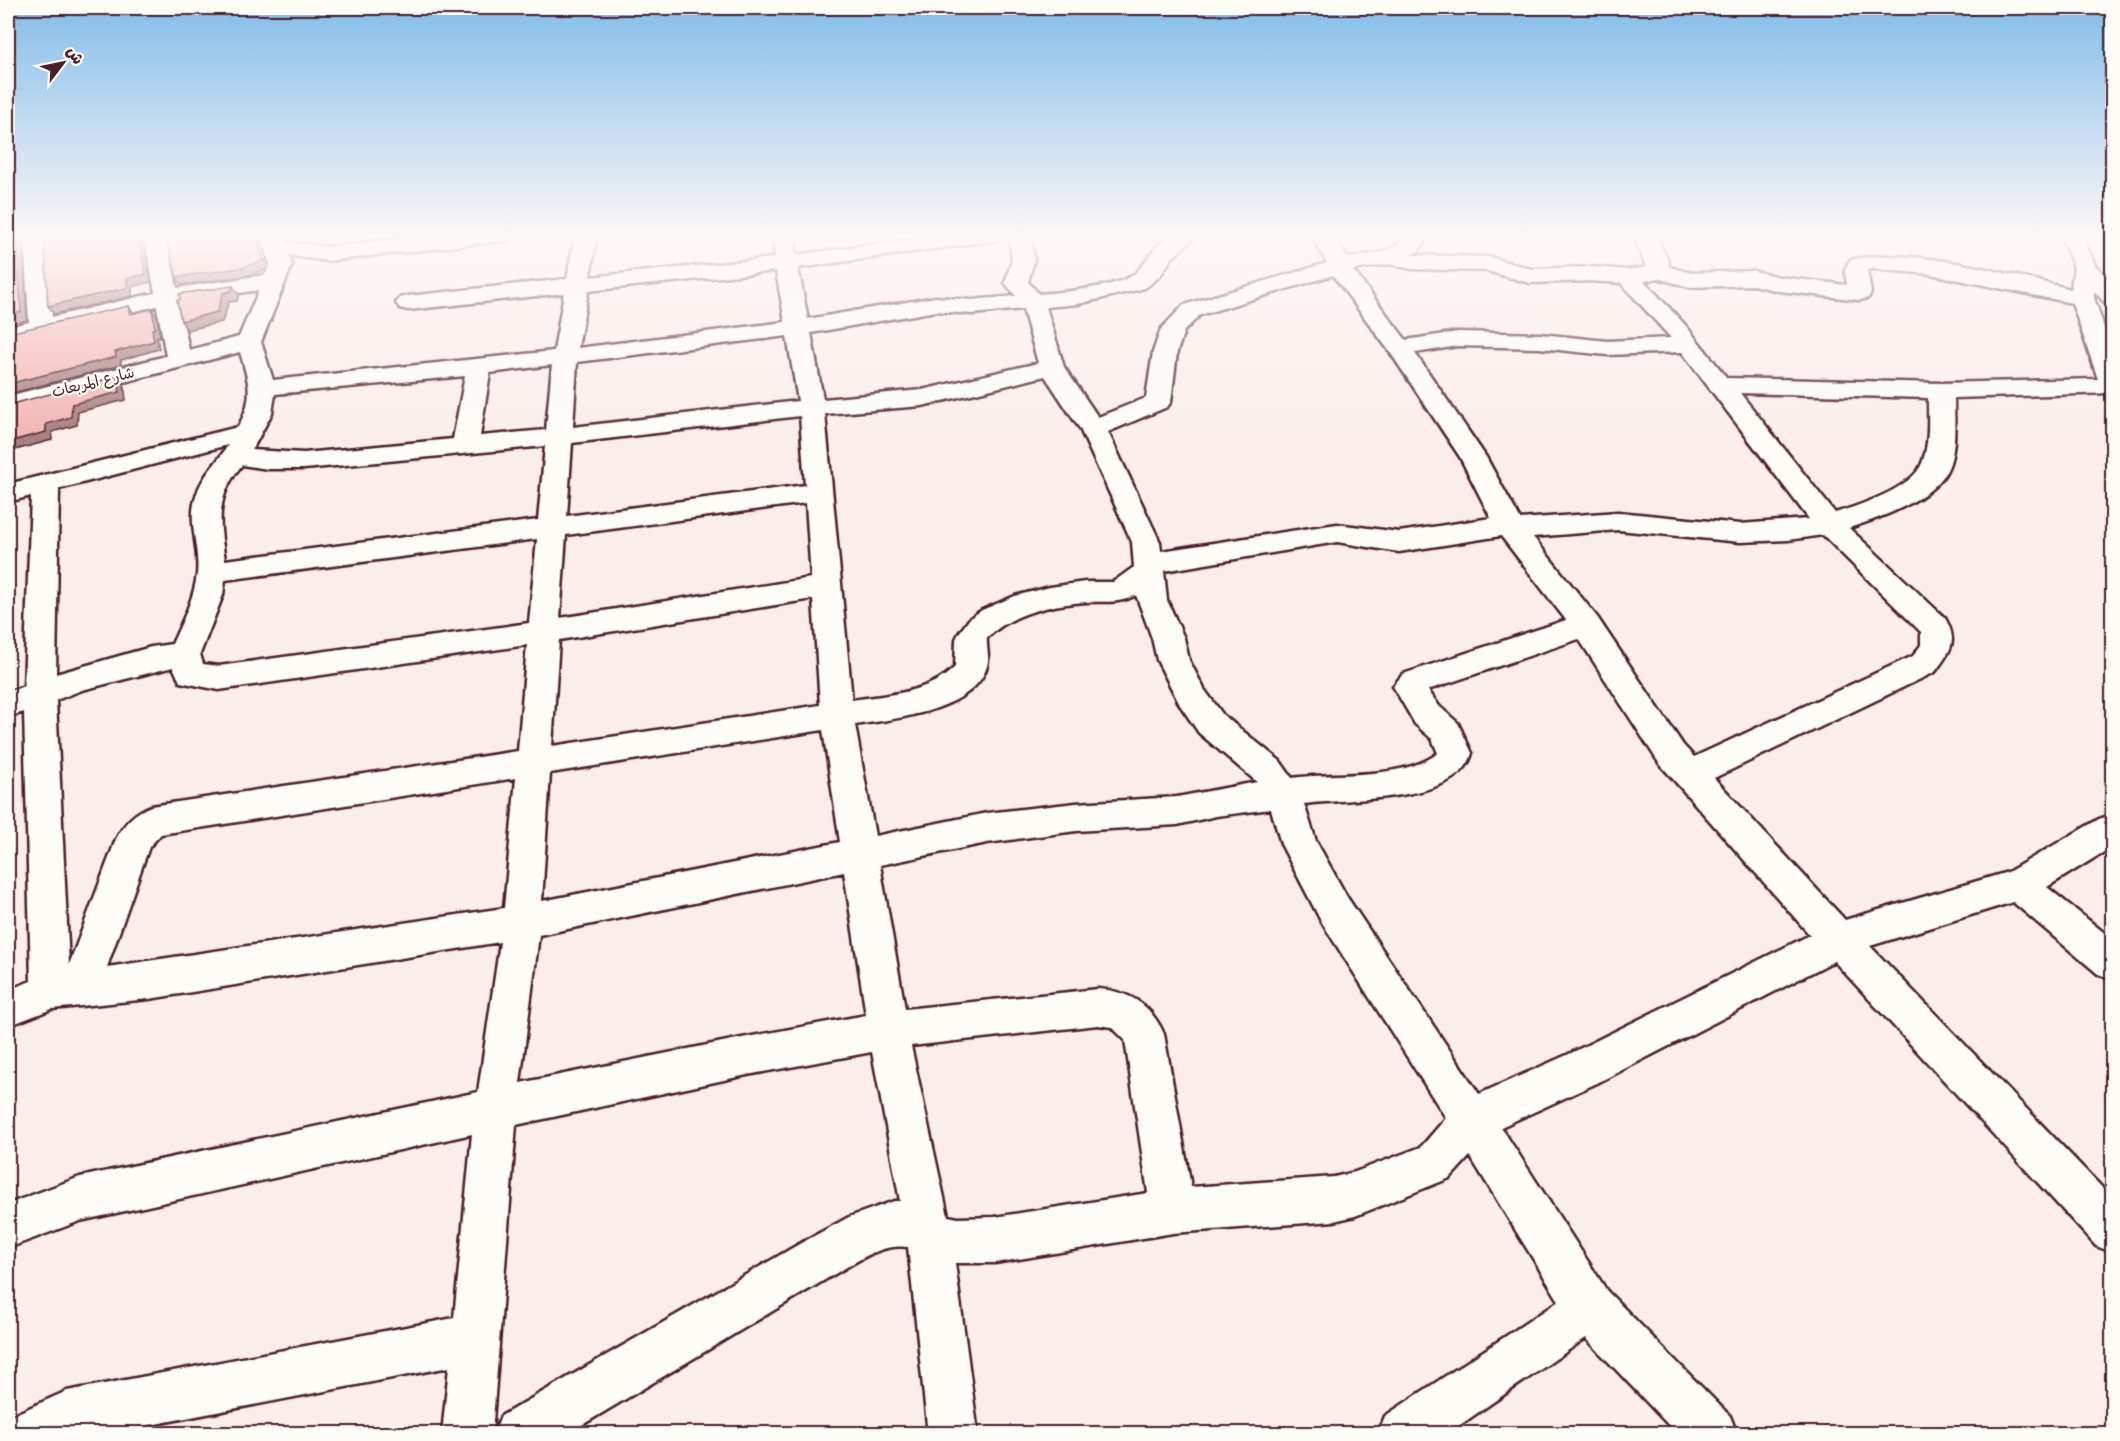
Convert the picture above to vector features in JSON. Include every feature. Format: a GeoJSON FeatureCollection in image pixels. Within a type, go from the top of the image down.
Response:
{"type":"FeatureCollection","features":[{"type":"Feature","properties":{"kind":"street"},"geometry":{"type":"LineString","coordinates":[[40,302],[42,327]]}},
{"type":"Feature","properties":{"kind":"street"},"geometry":{"type":"LineString","coordinates":[[8,334],[143,302]]}},
{"type":"Feature","properties":{"kind":"street"},"geometry":{"type":"LineString","coordinates":[[166,302],[179,360]]}},
{"type":"Feature","properties":{"kind":"street"},"geometry":{"type":"LineString","coordinates":[[265,302],[249,342],[263,388],[259,413],[236,456],[216,478],[208,496],[205,520],[212,572],[208,595],[184,654],[191,674],[219,678],[542,632],[828,586]]}},
{"type":"Feature","properties":{"kind":"street"},"geometry":{"type":"LineString","coordinates":[[408,303],[415,302]]}},
{"type":"Feature","properties":{"kind":"street"},"geometry":{"type":"LineString","coordinates":[[467,1434],[496,1110],[522,922],[550,529],[565,355],[573,302]]}},
{"type":"Feature","properties":{"kind":"street"},"geometry":{"type":"LineString","coordinates":[[793,302],[812,407],[837,715],[896,1076],[929,1234],[953,1434]]}},
{"type":"Feature","properties":{"kind":"street"},"geometry":{"type":"LineString","coordinates":[[263,388],[479,367],[798,328],[936,304],[972,307],[1013,302]]}},
{"type":"Feature","properties":{"kind":"street"},"geometry":{"type":"LineString","coordinates":[[1033,302],[1052,367],[1093,429],[1146,542],[1152,600],[1168,638],[1173,660],[1191,696],[1211,724],[1268,771],[1283,792],[1299,844],[1334,909],[1471,1119],[1590,1308],[1712,1434]]}},
{"type":"Feature","properties":{"kind":"street"},"geometry":{"type":"LineString","coordinates":[[1093,429],[1158,402],[1165,352],[1173,329],[1192,310],[1218,302]]}},
{"type":"Feature","properties":{"kind":"street"},"geometry":{"type":"LineString","coordinates":[[1364,302],[1400,348],[1473,457],[1510,526],[1586,625],[1671,754],[1839,939],[2109,1214]]}},
{"type":"Feature","properties":{"kind":"street"},"geometry":{"type":"LineString","coordinates":[[1650,302],[1721,385],[1769,451],[1829,525],[1934,626],[1939,636],[1938,645],[1924,664],[1689,774]]}},
{"type":"Feature","properties":{"kind":"street"},"geometry":{"type":"LineString","coordinates":[[1721,385],[1941,391],[2112,385],[2083,302]]}},
{"type":"Feature","properties":{"kind":"street"},"geometry":{"type":"LineString","coordinates":[[1400,348],[1458,339],[1540,341],[1607,348],[1688,345]]}},
{"type":"Feature","properties":{"kind":"street","name":"شارع المربعات"},"geometry":{"type":"LineString","coordinates":[[8,404],[249,342]]}},
{"type":"Feature","properties":{"kind":"street"},"geometry":{"type":"LineString","coordinates":[[465,446],[479,367]]}},
{"type":"Feature","properties":{"kind":"street"},"geometry":{"type":"LineString","coordinates":[[236,456],[268,461],[304,461],[558,437],[812,407],[922,398],[1052,367]]}},
{"type":"Feature","properties":{"kind":"street"},"geometry":{"type":"LineString","coordinates":[[66,990],[134,839],[151,821],[837,715],[925,697],[955,685],[967,674],[972,661],[970,640],[975,630],[993,617],[1026,605],[1065,595],[1117,592],[1148,568],[1337,533],[1399,542],[1510,526],[1618,520],[1740,533],[1788,531],[1829,525],[1884,507],[1913,489],[1935,468],[1941,436],[1941,391]]}},
{"type":"Feature","properties":{"kind":"street"},"geometry":{"type":"LineString","coordinates":[[8,493],[249,432]]}},
{"type":"Feature","properties":{"kind":"street"},"geometry":{"type":"LineString","coordinates":[[45,484],[24,699],[66,990]]}},
{"type":"Feature","properties":{"kind":"street"},"geometry":{"type":"LineString","coordinates":[[212,572],[820,492]]}},
{"type":"Feature","properties":{"kind":"street"},"geometry":{"type":"LineString","coordinates":[[8,1008],[66,990],[149,981],[522,922],[861,852],[1022,823],[1076,817],[1177,812],[1216,802],[1283,792],[1401,783],[1441,769],[1453,761],[1455,753],[1452,741],[1441,725],[1427,716],[1409,686],[1414,682],[1586,625]]}},
{"type":"Feature","properties":{"kind":"street"},"geometry":{"type":"LineString","coordinates":[[24,699],[74,680],[151,659],[184,654]]}},
{"type":"Feature","properties":{"kind":"street"},"geometry":{"type":"LineString","coordinates":[[519,1434],[865,1233],[894,1222],[915,1226],[929,1234],[958,1241],[995,1240],[1173,1211],[1314,1201],[1355,1194],[1435,1163],[1447,1152],[1471,1119],[1582,1069],[1839,939],[2018,885],[2112,829]]}},
{"type":"Feature","properties":{"kind":"street"},"geometry":{"type":"LineString","coordinates":[[2018,885],[2112,962]]}},
{"type":"Feature","properties":{"kind":"street"},"geometry":{"type":"LineString","coordinates":[[8,1226],[80,1199],[173,1177],[635,1079],[890,1030],[1074,1008],[1115,1008],[1125,1011],[1137,1022],[1144,1034],[1173,1211]]}},
{"type":"Feature","properties":{"kind":"street"},"geometry":{"type":"LineString","coordinates":[[1402,1434],[1590,1308]]}},
{"type":"Feature","properties":{"kind":"street"},"geometry":{"type":"LineString","coordinates":[[30,1434],[67,1416],[475,1338]]}},
{"type":"Feature","properties":{"kind":"building"},"geometry":{"type":"Polygon","coordinates":[[[8,302],[20,302],[21,312],[8,316],[8,302]]]}},
{"type":"Feature","properties":{"kind":"building"},"geometry":{"type":"Polygon","coordinates":[[[48,302],[64,302],[48,306],[48,302]]]}},
{"type":"Feature","properties":{"kind":"building"},"geometry":{"type":"Polygon","coordinates":[[[177,302],[220,302],[217,312],[181,321],[177,302]]]}},
{"type":"Feature","properties":{"kind":"building"},"geometry":{"type":"Polygon","coordinates":[[[129,306],[130,314],[152,309],[154,341],[115,352],[116,357],[8,384],[8,333],[129,306]]]}},
{"type":"Feature","properties":{"kind":"building"},"geometry":{"type":"Polygon","coordinates":[[[118,376],[120,392],[72,404],[71,417],[46,424],[46,432],[8,442],[8,405],[118,376]]]}}]}
